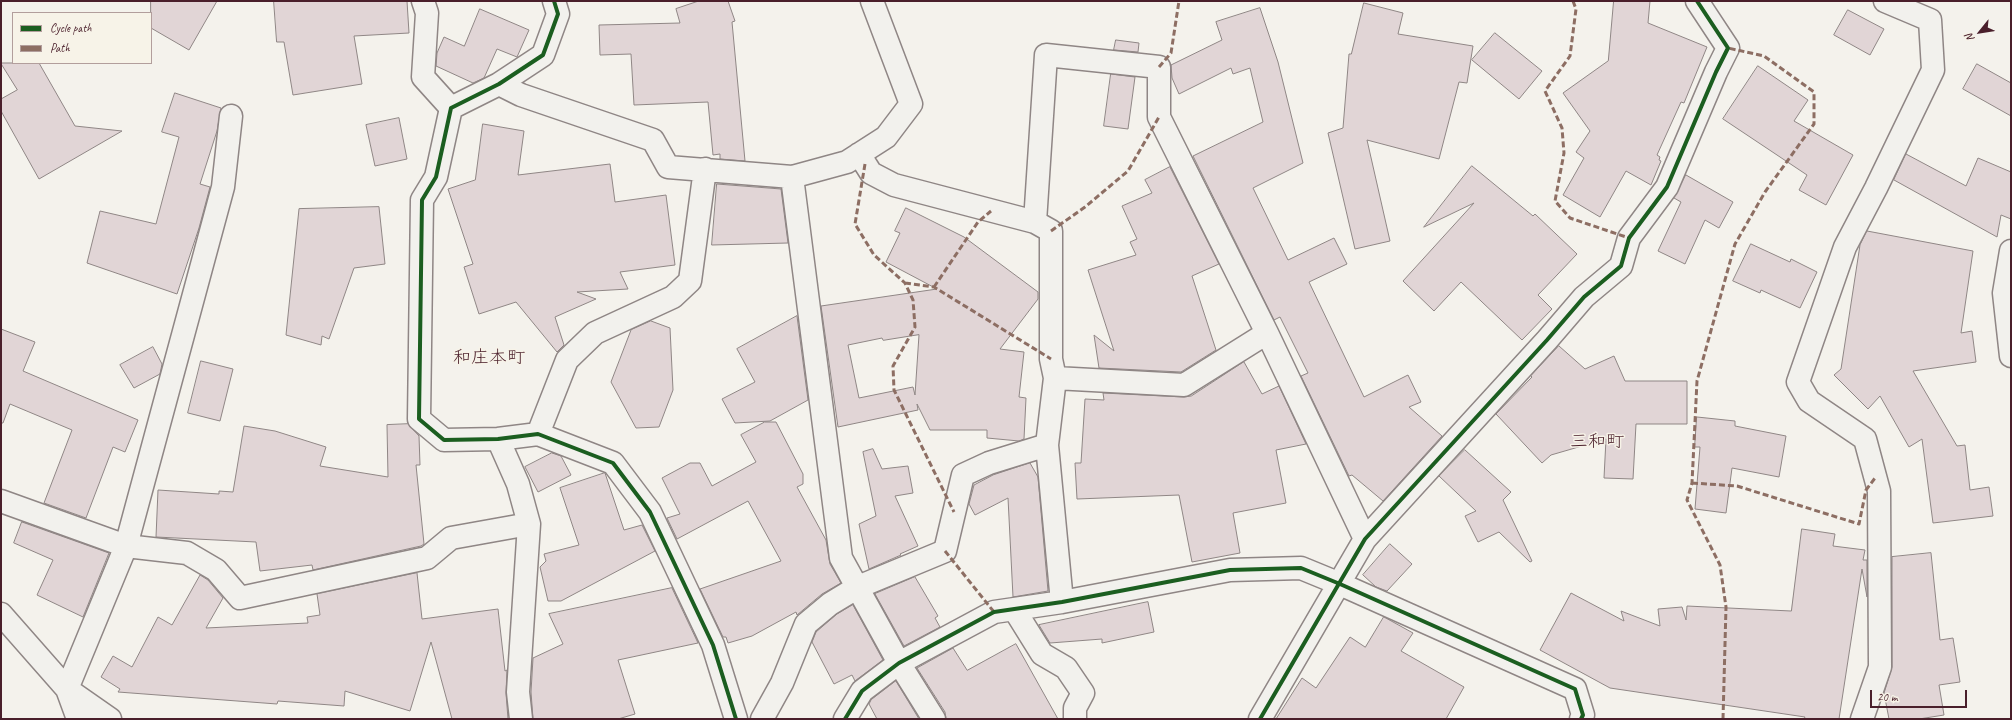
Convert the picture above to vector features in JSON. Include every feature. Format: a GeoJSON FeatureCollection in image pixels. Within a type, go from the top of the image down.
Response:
{"type":"FeatureCollection","features":[{"type":"Feature","properties":{"kind":"street"},"geometry":{"type":"LineString","coordinates":[[422,1],[427,13],[422,77],[451,108]]}},
{"type":"Feature","properties":{"kind":"street"},"geometry":{"type":"LineString","coordinates":[[451,108],[499,84],[543,56],[558,14],[554,1]]}},
{"type":"Feature","properties":{"kind":"street"},"geometry":{"type":"LineString","coordinates":[[499,84],[521,95],[653,140],[668,167],[792,177],[847,162],[886,137],[911,104],[872,1]]}},
{"type":"Feature","properties":{"kind":"street"},"geometry":{"type":"LineString","coordinates":[[1260,719],[1365,539],[1547,340],[1584,297],[1621,266],[1629,238],[1667,187],[1716,72],[1728,48],[1696,1]]}},
{"type":"Feature","properties":{"kind":"street"},"geometry":{"type":"LineString","coordinates":[[1862,719],[1880,667],[1878,491],[1865,439],[1808,401],[1798,382],[1845,247],[1876,188],[1933,70],[1930,20],[1885,1]]}},
{"type":"Feature","properties":{"kind":"street"},"geometry":{"type":"LineString","coordinates":[[1035,222],[1046,55],[1159,67],[1159,117],[1267,333],[1365,539]]}},
{"type":"Feature","properties":{"kind":"street"},"geometry":{"type":"LineString","coordinates":[[451,108],[436,177],[422,200],[419,419],[444,440],[498,439],[538,434],[613,463],[650,512],[713,644],[736,719]]}},
{"type":"Feature","properties":{"kind":"street"},"geometry":{"type":"LineString","coordinates":[[78,719],[67,689],[126,546],[223,188],[231,116]]}},
{"type":"Feature","properties":{"kind":"street"},"geometry":{"type":"LineString","coordinates":[[859,154],[871,173],[894,185],[1035,222],[1051,230],[1051,359],[1055,378],[1047,445],[1062,602]]}},
{"type":"Feature","properties":{"kind":"street"},"geometry":{"type":"LineString","coordinates":[[538,434],[567,360],[595,333],[673,297],[690,281],[705,169]]}},
{"type":"Feature","properties":{"kind":"street"},"geometry":{"type":"LineString","coordinates":[[792,177],[841,558],[899,663],[934,719]]}},
{"type":"Feature","properties":{"kind":"street"},"geometry":{"type":"LineString","coordinates":[[2011,251],[2004,293],[2011,356]]}},
{"type":"Feature","properties":{"kind":"street"},"geometry":{"type":"LineString","coordinates":[[1055,378],[1184,385],[1267,333]]}},
{"type":"Feature","properties":{"kind":"street"},"geometry":{"type":"LineString","coordinates":[[498,439],[518,484],[530,524],[518,692],[521,719]]}},
{"type":"Feature","properties":{"kind":"street"},"geometry":{"type":"LineString","coordinates":[[762,719],[782,683],[806,624],[830,604],[858,587],[945,551],[963,475],[990,463],[1047,445]]}},
{"type":"Feature","properties":{"kind":"street"},"geometry":{"type":"LineString","coordinates":[[1,501],[126,546],[187,553],[216,570],[240,598],[427,558],[451,538],[530,524]]}},
{"type":"Feature","properties":{"kind":"street"},"geometry":{"type":"LineString","coordinates":[[845,719],[862,691],[899,663],[994,612],[1062,602],[1230,570],[1301,568],[1575,689],[1583,715],[1581,719]]}},
{"type":"Feature","properties":{"kind":"street"},"geometry":{"type":"LineString","coordinates":[[1014,609],[1042,654],[1066,668],[1083,693],[1075,708],[1076,719]]}},
{"type":"Feature","properties":{"kind":"street"},"geometry":{"type":"LineString","coordinates":[[1,614],[67,689],[110,719]]}},
{"type":"Feature","properties":{"kind":"building"},"geometry":{"type":"Polygon","coordinates":[[[151,1],[217,1],[189,50],[152,29],[151,1]]]}},
{"type":"Feature","properties":{"kind":"building"},"geometry":{"type":"Polygon","coordinates":[[[274,1],[407,1],[409,33],[354,36],[362,84],[293,95],[284,42],[277,42],[274,1]]]}},
{"type":"Feature","properties":{"kind":"building"},"geometry":{"type":"Polygon","coordinates":[[[699,1],[728,1],[735,21],[732,22],[745,161],[720,159],[720,154],[713,155],[708,102],[634,105],[631,54],[600,55],[599,25],[680,23],[676,9],[699,1]]]}},
{"type":"Feature","properties":{"kind":"building"},"geometry":{"type":"Polygon","coordinates":[[[1614,1],[1650,1],[1648,23],[1707,47],[1684,103],[1681,102],[1657,155],[1660,157],[1659,160],[1661,161],[1651,185],[1626,171],[1600,217],[1563,195],[1584,158],[1576,152],[1590,131],[1563,93],[1608,61],[1614,1]]]}},
{"type":"Feature","properties":{"kind":"building"},"geometry":{"type":"Polygon","coordinates":[[[1364,3],[1403,13],[1398,34],[1473,46],[1467,83],[1459,82],[1439,159],[1367,140],[1390,241],[1355,249],[1328,133],[1343,128],[1349,54],[1351,54],[1364,3]]]}},
{"type":"Feature","properties":{"kind":"building"},"geometry":{"type":"Polygon","coordinates":[[[1260,8],[1278,62],[1303,163],[1253,188],[1288,260],[1334,238],[1347,264],[1309,282],[1364,397],[1408,375],[1421,402],[1409,407],[1442,436],[1383,501],[1352,475],[1349,476],[1301,376],[1308,373],[1280,317],[1274,320],[1193,156],[1263,122],[1250,68],[1233,74],[1231,68],[1179,94],[1172,78],[1171,65],[1222,40],[1216,22],[1260,8]]]}},
{"type":"Feature","properties":{"kind":"building"},"geometry":{"type":"Polygon","coordinates":[[[480,9],[529,30],[517,57],[497,49],[484,78],[473,83],[436,66],[437,53],[444,37],[464,46],[480,9]]]}},
{"type":"Feature","properties":{"kind":"building"},"geometry":{"type":"Polygon","coordinates":[[[1848,10],[1884,29],[1870,55],[1834,35],[1848,10]]]}},
{"type":"Feature","properties":{"kind":"building"},"geometry":{"type":"Polygon","coordinates":[[[1495,33],[1542,71],[1519,99],[1472,60],[1495,33]]]}},
{"type":"Feature","properties":{"kind":"building"},"geometry":{"type":"Polygon","coordinates":[[[1116,40],[1139,43],[1138,52],[1114,50],[1116,40]]]}},
{"type":"Feature","properties":{"kind":"building"},"geometry":{"type":"Polygon","coordinates":[[[1,63],[40,64],[75,126],[122,131],[39,179],[1,111],[1,99],[17,90],[1,63]]]}},
{"type":"Feature","properties":{"kind":"building"},"geometry":{"type":"Polygon","coordinates":[[[1977,64],[2011,83],[2011,116],[1963,89],[1977,64]]]}},
{"type":"Feature","properties":{"kind":"building"},"geometry":{"type":"Polygon","coordinates":[[[1758,66],[1808,100],[1794,121],[1853,155],[1826,205],[1799,190],[1807,175],[1723,119],[1758,66]]]}},
{"type":"Feature","properties":{"kind":"building"},"geometry":{"type":"Polygon","coordinates":[[[1111,74],[1135,77],[1128,129],[1104,126],[1111,74]]]}},
{"type":"Feature","properties":{"kind":"building"},"geometry":{"type":"Polygon","coordinates":[[[175,93],[221,108],[217,131],[200,184],[210,187],[199,228],[177,294],[87,263],[100,211],[156,224],[179,137],[162,132],[175,93]]]}},
{"type":"Feature","properties":{"kind":"building"},"geometry":{"type":"Polygon","coordinates":[[[399,118],[407,159],[375,166],[366,125],[399,118]]]}},
{"type":"Feature","properties":{"kind":"building"},"geometry":{"type":"Polygon","coordinates":[[[483,124],[524,131],[518,175],[610,164],[615,202],[666,195],[675,265],[620,272],[628,289],[577,292],[596,299],[555,317],[564,345],[557,352],[516,302],[479,314],[464,267],[473,264],[448,189],[475,180],[483,124]]]}},
{"type":"Feature","properties":{"kind":"building"},"geometry":{"type":"Polygon","coordinates":[[[1906,154],[1966,186],[1978,158],[2011,172],[2011,219],[2001,215],[1997,237],[1894,180],[1906,154]]]}},
{"type":"Feature","properties":{"kind":"building"},"geometry":{"type":"Polygon","coordinates":[[[1472,166],[1533,216],[1535,214],[1577,254],[1538,295],[1552,309],[1522,340],[1461,282],[1434,311],[1403,281],[1474,203],[1424,227],[1472,166]]]}},
{"type":"Feature","properties":{"kind":"building"},"geometry":{"type":"Polygon","coordinates":[[[1170,167],[1219,264],[1192,276],[1216,350],[1181,372],[1099,368],[1094,335],[1114,351],[1088,270],[1136,255],[1130,242],[1137,239],[1122,206],[1152,193],[1145,180],[1170,167]]]}},
{"type":"Feature","properties":{"kind":"building"},"geometry":{"type":"Polygon","coordinates":[[[1686,175],[1733,202],[1719,228],[1705,220],[1685,264],[1658,251],[1681,202],[1674,198],[1686,175]]]}},
{"type":"Feature","properties":{"kind":"building"},"geometry":{"type":"Polygon","coordinates":[[[717,184],[781,189],[788,243],[712,245],[717,184]]]}},
{"type":"Feature","properties":{"kind":"building"},"geometry":{"type":"Polygon","coordinates":[[[379,207],[385,264],[354,268],[329,339],[322,336],[321,345],[286,335],[299,209],[379,207]]]}},
{"type":"Feature","properties":{"kind":"building"},"geometry":{"type":"Polygon","coordinates":[[[906,208],[964,237],[1038,292],[1038,299],[1000,349],[1024,352],[1019,397],[1026,398],[1024,439],[1019,441],[987,438],[987,430],[930,430],[917,404],[918,410],[838,427],[821,306],[937,289],[886,262],[900,233],[895,231],[906,208]],[[919,335],[883,340],[882,338],[848,345],[859,398],[913,387],[915,395],[919,335]]]}},
{"type":"Feature","properties":{"kind":"building"},"geometry":{"type":"Polygon","coordinates":[[[1867,231],[1973,251],[1961,333],[1972,331],[1976,362],[1913,371],[1957,446],[1965,445],[1970,490],[1989,487],[1993,516],[1933,523],[1922,439],[1909,447],[1880,396],[1868,409],[1834,375],[1841,369],[1860,245],[1867,231]]]}},
{"type":"Feature","properties":{"kind":"building"},"geometry":{"type":"Polygon","coordinates":[[[1751,244],[1790,262],[1791,259],[1817,272],[1800,308],[1761,290],[1760,293],[1733,281],[1751,244]]]}},
{"type":"Feature","properties":{"kind":"building"},"geometry":{"type":"Polygon","coordinates":[[[797,316],[808,400],[770,421],[735,423],[722,399],[755,382],[737,349],[797,316]]]}},
{"type":"Feature","properties":{"kind":"building"},"geometry":{"type":"Polygon","coordinates":[[[651,321],[670,328],[673,390],[659,427],[636,428],[611,382],[631,330],[651,321]]]}},
{"type":"Feature","properties":{"kind":"building"},"geometry":{"type":"Polygon","coordinates":[[[1,329],[35,342],[23,371],[138,420],[125,452],[113,447],[86,518],[44,503],[72,430],[10,404],[3,423],[1,423],[1,329]]]}},
{"type":"Feature","properties":{"kind":"building"},"geometry":{"type":"Polygon","coordinates":[[[1559,346],[1585,369],[1614,356],[1625,381],[1687,381],[1687,424],[1636,424],[1633,479],[1604,478],[1606,439],[1551,455],[1542,463],[1496,414],[1532,377],[1531,376],[1559,346]]]}},
{"type":"Feature","properties":{"kind":"building"},"geometry":{"type":"Polygon","coordinates":[[[153,347],[162,364],[160,374],[134,388],[120,365],[153,347]]]}},
{"type":"Feature","properties":{"kind":"building"},"geometry":{"type":"Polygon","coordinates":[[[201,361],[233,369],[220,421],[188,413],[201,361]]]}},
{"type":"Feature","properties":{"kind":"building"},"geometry":{"type":"Polygon","coordinates":[[[1244,362],[1262,394],[1279,386],[1306,444],[1276,450],[1286,503],[1233,513],[1240,553],[1192,562],[1179,495],[1077,499],[1075,463],[1081,463],[1085,399],[1104,400],[1103,393],[1184,397],[1191,396],[1244,362]]]}},
{"type":"Feature","properties":{"kind":"building"},"geometry":{"type":"Polygon","coordinates":[[[1697,417],[1735,421],[1735,426],[1786,436],[1779,477],[1732,468],[1726,513],[1695,509],[1700,447],[1695,447],[1697,417]]]}},
{"type":"Feature","properties":{"kind":"building"},"geometry":{"type":"Polygon","coordinates":[[[765,422],[776,422],[803,474],[803,484],[797,487],[826,540],[830,564],[841,583],[822,594],[797,615],[796,612],[752,636],[728,643],[726,637],[723,637],[700,589],[781,561],[748,501],[677,539],[667,518],[680,514],[662,478],[690,463],[700,463],[712,486],[756,462],[741,435],[765,422]]]}},
{"type":"Feature","properties":{"kind":"building"},"geometry":{"type":"Polygon","coordinates":[[[408,424],[419,436],[420,465],[416,465],[424,544],[421,546],[313,570],[312,565],[260,571],[256,542],[156,537],[158,490],[219,494],[219,491],[233,492],[244,426],[275,431],[326,447],[320,466],[388,477],[387,425],[408,424]]]}},
{"type":"Feature","properties":{"kind":"building"},"geometry":{"type":"Polygon","coordinates":[[[873,449],[882,469],[908,466],[913,493],[895,496],[918,546],[869,569],[859,524],[876,516],[863,452],[873,449]]]}},
{"type":"Feature","properties":{"kind":"building"},"geometry":{"type":"Polygon","coordinates":[[[1465,450],[1511,492],[1503,500],[1532,561],[1530,562],[1499,532],[1478,542],[1465,516],[1476,511],[1439,476],[1465,450]]]}},
{"type":"Feature","properties":{"kind":"building"},"geometry":{"type":"Polygon","coordinates":[[[552,453],[561,456],[571,475],[538,492],[525,467],[552,453]]]}},
{"type":"Feature","properties":{"kind":"building"},"geometry":{"type":"Polygon","coordinates":[[[1030,463],[1038,477],[1048,591],[1013,597],[1008,498],[975,515],[969,504],[974,485],[993,475],[1030,463]]]}},
{"type":"Feature","properties":{"kind":"building"},"geometry":{"type":"Polygon","coordinates":[[[605,473],[624,530],[642,525],[655,551],[561,601],[548,601],[540,567],[546,561],[544,554],[579,545],[560,488],[605,473]]]}},
{"type":"Feature","properties":{"kind":"building"},"geometry":{"type":"Polygon","coordinates":[[[22,522],[109,553],[83,617],[37,595],[53,560],[14,543],[22,522]]]}},
{"type":"Feature","properties":{"kind":"building"},"geometry":{"type":"Polygon","coordinates":[[[1802,529],[1835,534],[1833,546],[1865,550],[1863,560],[1867,560],[1867,597],[1862,569],[1839,719],[1804,719],[1805,717],[1610,688],[1540,650],[1571,593],[1624,621],[1621,611],[1660,626],[1658,609],[1682,607],[1686,620],[1687,606],[1791,611],[1802,529]]]}},
{"type":"Feature","properties":{"kind":"building"},"geometry":{"type":"Polygon","coordinates":[[[1390,544],[1412,564],[1387,591],[1376,587],[1363,575],[1390,544]]]}},
{"type":"Feature","properties":{"kind":"building"},"geometry":{"type":"Polygon","coordinates":[[[1931,553],[1940,640],[1953,638],[1960,682],[1939,685],[1944,715],[1919,719],[1889,719],[1884,693],[1892,667],[1892,557],[1931,553]]]}},
{"type":"Feature","properties":{"kind":"building"},"geometry":{"type":"Polygon","coordinates":[[[417,573],[422,619],[498,609],[505,671],[507,670],[506,693],[508,719],[452,719],[431,642],[410,711],[345,691],[344,706],[278,701],[277,704],[118,692],[120,689],[101,677],[113,656],[132,667],[158,617],[172,625],[200,575],[208,580],[223,598],[206,628],[308,623],[307,617],[320,615],[317,594],[417,573]]]}},
{"type":"Feature","properties":{"kind":"building"},"geometry":{"type":"Polygon","coordinates":[[[915,577],[938,616],[935,618],[940,627],[904,646],[875,594],[915,577]]]}},
{"type":"Feature","properties":{"kind":"building"},"geometry":{"type":"Polygon","coordinates":[[[672,588],[698,643],[618,660],[635,714],[618,719],[533,719],[531,692],[533,658],[563,644],[549,614],[672,588]]]}},
{"type":"Feature","properties":{"kind":"building"},"geometry":{"type":"Polygon","coordinates":[[[1148,602],[1154,632],[1102,643],[1102,639],[1050,643],[1039,625],[1148,602]]]}},
{"type":"Feature","properties":{"kind":"building"},"geometry":{"type":"Polygon","coordinates":[[[853,605],[883,660],[855,681],[852,675],[834,684],[812,642],[816,632],[837,614],[853,605]]]}},
{"type":"Feature","properties":{"kind":"building"},"geometry":{"type":"Polygon","coordinates":[[[1384,617],[1413,633],[1401,651],[1464,687],[1446,719],[1276,719],[1302,678],[1316,688],[1350,637],[1365,647],[1384,617]]]}},
{"type":"Feature","properties":{"kind":"building"},"geometry":{"type":"Polygon","coordinates":[[[1016,644],[1058,719],[946,719],[945,712],[917,668],[953,648],[967,670],[1016,644]]]}},
{"type":"Feature","properties":{"kind":"building"},"geometry":{"type":"Polygon","coordinates":[[[896,681],[919,719],[877,719],[869,704],[871,700],[896,681]]]}},
{"type":"Feature","properties":{"kind":"marked path"},"geometry":{"type":"LineString","coordinates":[[1159,67],[1171,53],[1179,1]]}},
{"type":"Feature","properties":{"kind":"marked path"},"geometry":{"type":"LineString","coordinates":[[1573,1],[1576,9],[1570,56],[1545,91],[1562,128],[1564,153],[1555,201],[1570,218],[1629,238]]}},
{"type":"Feature","properties":{"kind":"marked path"},"geometry":{"type":"LineString","coordinates":[[1723,719],[1726,607],[1720,565],[1687,500],[1692,483],[1697,381],[1735,244],[1765,192],[1814,124],[1814,92],[1764,56],[1728,48]]}},
{"type":"Feature","properties":{"kind":"marked path"},"geometry":{"type":"LineString","coordinates":[[1051,231],[1085,207],[1128,171],[1159,117]]}},
{"type":"Feature","properties":{"kind":"marked path"},"geometry":{"type":"LineString","coordinates":[[865,164],[855,224],[874,255],[905,283],[913,300],[915,327],[893,366],[894,390],[954,512]]}},
{"type":"Feature","properties":{"kind":"marked path"},"geometry":{"type":"LineString","coordinates":[[934,287],[978,222],[991,211]]}},
{"type":"Feature","properties":{"kind":"marked path"},"geometry":{"type":"LineString","coordinates":[[905,283],[934,287],[1051,359]]}},
{"type":"Feature","properties":{"kind":"marked path"},"geometry":{"type":"LineString","coordinates":[[1692,483],[1737,486],[1859,524],[1866,490],[1875,478]]}},
{"type":"Feature","properties":{"kind":"marked path"},"geometry":{"type":"LineString","coordinates":[[945,551],[994,612]]}},
{"type":"Feature","properties":{"kind":"cycle path"},"geometry":{"type":"LineString","coordinates":[[554,1],[558,14],[543,55],[499,84],[451,108],[436,177],[422,200],[419,419],[444,440],[498,439],[538,434],[613,463],[650,512],[713,645],[736,719]]}},
{"type":"Feature","properties":{"kind":"cycle path"},"geometry":{"type":"LineString","coordinates":[[1260,719],[1365,539],[1547,340],[1584,297],[1621,266],[1629,238],[1667,187],[1716,72],[1728,48],[1697,1]]}},
{"type":"Feature","properties":{"kind":"cycle path"},"geometry":{"type":"LineString","coordinates":[[845,719],[862,691],[899,663],[994,612],[1062,602],[1230,570],[1301,568],[1575,689],[1583,715],[1581,719]]}},
{"type":"Feature","properties":{"kind":"district","name":"和庄本町"},"geometry":{"type":"Point","coordinates":[489,358]}},
{"type":"Feature","properties":{"kind":"district","name":"三和町"},"geometry":{"type":"Point","coordinates":[1597,442]}}]}
